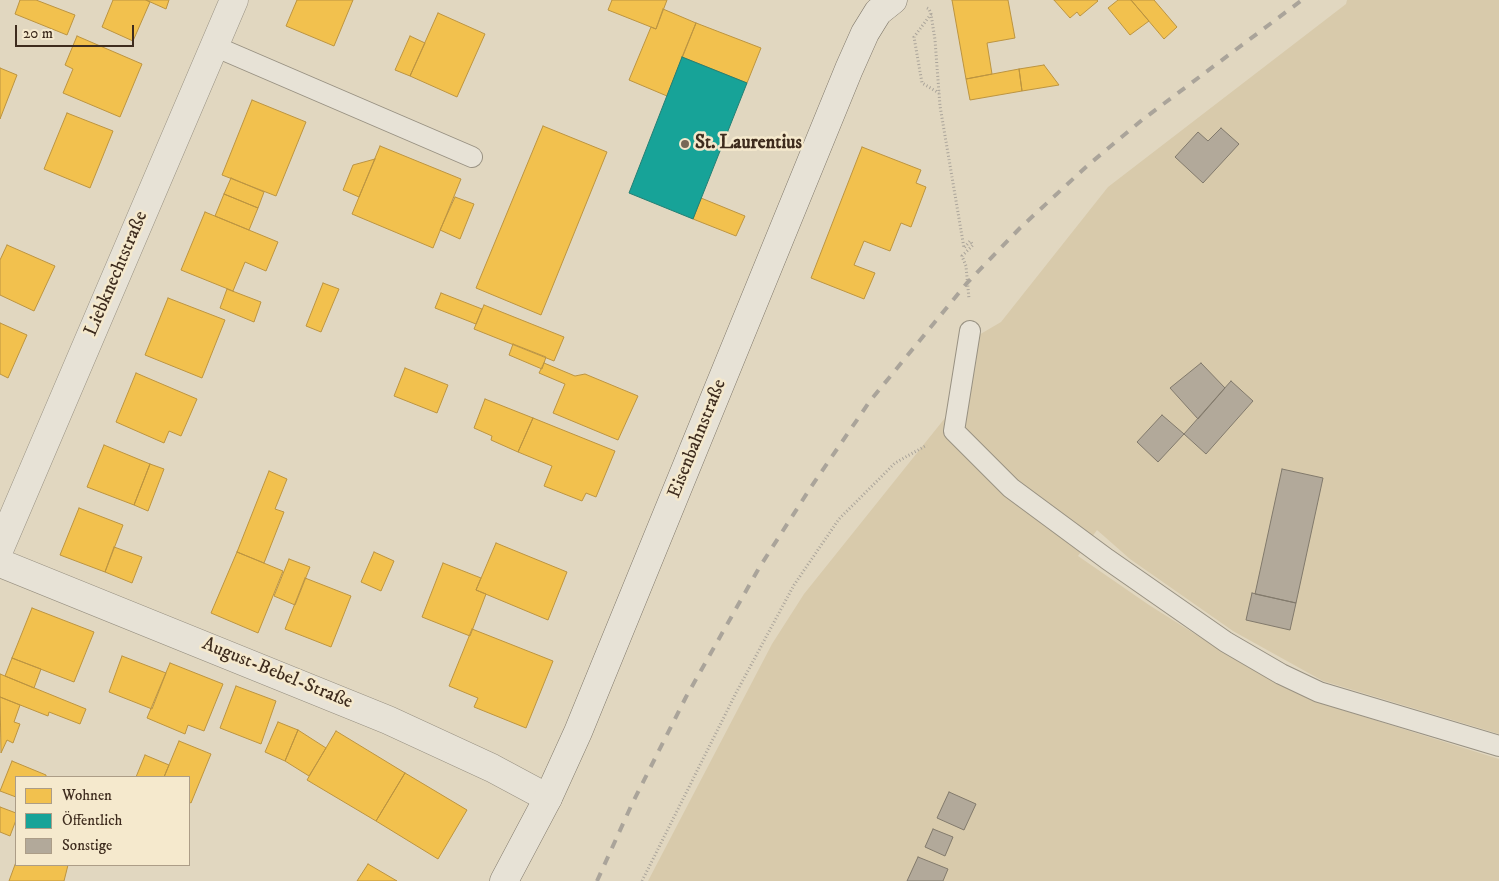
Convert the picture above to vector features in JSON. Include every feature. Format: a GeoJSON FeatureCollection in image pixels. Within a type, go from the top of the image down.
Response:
{"type":"FeatureCollection","features":[{"type":"Feature","properties":{"kind":"street","name":"Liebknechtstraße"},"geometry":{"type":"LineString","coordinates":[[0,548],[234,0]]}},
{"type":"Feature","properties":{"kind":"street","name":"Eisenbahnstraße"},"geometry":{"type":"LineString","coordinates":[[504,881],[548,798],[578,732],[849,69],[865,33],[878,12],[893,0]]}},
{"type":"Feature","properties":{"kind":"street","name":"August-Bebel-Straße"},"geometry":{"type":"LineString","coordinates":[[0,562],[388,720],[492,768],[548,798]]}},
{"type":"Feature","properties":{"kind":"lane"},"geometry":{"type":"LineString","coordinates":[[214,46],[472,157]]}},
{"type":"Feature","properties":{"kind":"lane"},"geometry":{"type":"LineString","coordinates":[[970,331],[954,431],[1019,494],[1107,559],[1218,636],[1281,674],[1319,692],[1499,746]]}},
{"type":"Feature","properties":{"kind":"path"},"geometry":{"type":"LineString","coordinates":[[922,6],[929,9],[931,14],[940,106],[964,248],[970,241],[973,245],[962,256],[966,266],[968,298],[973,305]]}},
{"type":"Feature","properties":{"kind":"path"},"geometry":{"type":"LineString","coordinates":[[931,14],[914,37],[922,83],[940,94]]}},
{"type":"Feature","properties":{"kind":"path"},"geometry":{"type":"LineString","coordinates":[[642,881],[736,693],[794,585],[839,519],[895,463],[954,431]]}},
{"type":"Feature","properties":{"kind":"shaded area"},"geometry":{"type":"Polygon","coordinates":[[[1347,0],[1499,0],[1499,734],[1323,681],[1233,631],[1130,559],[1097,530],[1078,556],[1149,605],[1222,651],[1317,702],[1499,759],[1499,881],[648,881],[772,644],[804,594],[949,413],[972,339],[1001,322],[1108,187],[1346,4],[1347,0]]]}},
{"type":"Feature","properties":{"kind":"building: Wohnen"},"geometry":{"type":"Polygon","coordinates":[[[20,0],[36,0],[75,15],[67,35],[15,14],[20,0]]]}},
{"type":"Feature","properties":{"kind":"building: Wohnen"},"geometry":{"type":"Polygon","coordinates":[[[113,0],[146,0],[150,2],[133,41],[102,27],[113,0]]]}},
{"type":"Feature","properties":{"kind":"building: Wohnen"},"geometry":{"type":"Polygon","coordinates":[[[146,0],[169,0],[166,9],[146,0]]]}},
{"type":"Feature","properties":{"kind":"building: Wohnen"},"geometry":{"type":"Polygon","coordinates":[[[297,0],[353,0],[334,46],[286,26],[297,0]]]}},
{"type":"Feature","properties":{"kind":"building: Wohnen"},"geometry":{"type":"Polygon","coordinates":[[[612,0],[667,0],[656,29],[608,10],[612,0]]]}},
{"type":"Feature","properties":{"kind":"building: Wohnen"},"geometry":{"type":"Polygon","coordinates":[[[952,0],[1008,0],[1015,38],[987,43],[992,74],[966,79],[952,0]]]}},
{"type":"Feature","properties":{"kind":"building: Wohnen"},"geometry":{"type":"Polygon","coordinates":[[[1054,0],[1098,1],[1080,16],[1077,12],[1070,18],[1054,0]]]}},
{"type":"Feature","properties":{"kind":"building: Wohnen"},"geometry":{"type":"Polygon","coordinates":[[[1118,0],[1131,0],[1149,21],[1130,35],[1108,8],[1118,0]]]}},
{"type":"Feature","properties":{"kind":"building: Wohnen"},"geometry":{"type":"Polygon","coordinates":[[[1131,0],[1154,0],[1177,27],[1164,39],[1131,0]]]}},
{"type":"Feature","properties":{"kind":"building: Wohnen"},"geometry":{"type":"Polygon","coordinates":[[[663,9],[696,23],[667,96],[629,80],[651,27],[656,29],[663,9]]]}},
{"type":"Feature","properties":{"kind":"building: Wohnen"},"geometry":{"type":"Polygon","coordinates":[[[438,13],[485,34],[457,97],[410,76],[438,13]]]}},
{"type":"Feature","properties":{"kind":"building: Wohnen"},"geometry":{"type":"Polygon","coordinates":[[[696,23],[761,48],[747,83],[682,57],[696,23]]]}},
{"type":"Feature","properties":{"kind":"building: Wohnen"},"geometry":{"type":"Polygon","coordinates":[[[77,36],[142,64],[120,117],[63,93],[73,69],[65,65],[77,36]]]}},
{"type":"Feature","properties":{"kind":"building: Wohnen"},"geometry":{"type":"Polygon","coordinates":[[[410,36],[425,43],[410,76],[395,70],[410,36]]]}},
{"type":"Feature","properties":{"kind":"building: Wohnen"},"geometry":{"type":"Polygon","coordinates":[[[1044,65],[1059,85],[1022,91],[1019,69],[1044,65]]]}},
{"type":"Feature","properties":{"kind":"building: Wohnen"},"geometry":{"type":"Polygon","coordinates":[[[0,68],[17,75],[0,119],[0,68]]]}},
{"type":"Feature","properties":{"kind":"building: Wohnen"},"geometry":{"type":"Polygon","coordinates":[[[1019,69],[1022,91],[970,100],[966,79],[1019,69]]]}},
{"type":"Feature","properties":{"kind":"building: Wohnen"},"geometry":{"type":"Polygon","coordinates":[[[252,100],[306,122],[276,196],[222,175],[252,100]]]}},
{"type":"Feature","properties":{"kind":"building: Wohnen"},"geometry":{"type":"Polygon","coordinates":[[[67,113],[113,131],[90,188],[44,169],[67,113]]]}},
{"type":"Feature","properties":{"kind":"building: Wohnen"},"geometry":{"type":"Polygon","coordinates":[[[543,126],[607,152],[541,315],[476,288],[543,126]]]}},
{"type":"Feature","properties":{"kind":"building: Wohnen"},"geometry":{"type":"Polygon","coordinates":[[[380,146],[461,179],[433,248],[352,214],[380,146]]]}},
{"type":"Feature","properties":{"kind":"building: Wohnen"},"geometry":{"type":"Polygon","coordinates":[[[862,147],[921,170],[916,183],[926,187],[911,227],[901,223],[890,251],[864,241],[854,265],[875,273],[864,299],[811,278],[862,147]]]}},
{"type":"Feature","properties":{"kind":"building: Wohnen"},"geometry":{"type":"Polygon","coordinates":[[[375,159],[359,197],[343,190],[353,165],[375,159]]]}},
{"type":"Feature","properties":{"kind":"building: Wohnen"},"geometry":{"type":"Polygon","coordinates":[[[231,178],[264,192],[258,208],[224,194],[231,178]]]}},
{"type":"Feature","properties":{"kind":"building: Wohnen"},"geometry":{"type":"Polygon","coordinates":[[[224,194],[258,208],[249,230],[215,216],[224,194]]]}},
{"type":"Feature","properties":{"kind":"building: Wohnen"},"geometry":{"type":"Polygon","coordinates":[[[455,197],[474,204],[460,239],[440,230],[455,197]]]}},
{"type":"Feature","properties":{"kind":"building: Wohnen"},"geometry":{"type":"Polygon","coordinates":[[[701,198],[745,216],[736,236],[693,219],[701,198]]]}},
{"type":"Feature","properties":{"kind":"building: Wohnen"},"geometry":{"type":"Polygon","coordinates":[[[205,212],[278,242],[266,271],[245,262],[233,291],[181,270],[205,212]]]}},
{"type":"Feature","properties":{"kind":"building: Wohnen"},"geometry":{"type":"Polygon","coordinates":[[[7,245],[55,266],[34,311],[0,295],[0,260],[7,245]]]}},
{"type":"Feature","properties":{"kind":"building: Wohnen"},"geometry":{"type":"Polygon","coordinates":[[[323,283],[339,289],[321,332],[306,326],[323,283]]]}},
{"type":"Feature","properties":{"kind":"building: Wohnen"},"geometry":{"type":"Polygon","coordinates":[[[227,289],[261,302],[254,322],[220,308],[227,289]]]}},
{"type":"Feature","properties":{"kind":"building: Wohnen"},"geometry":{"type":"Polygon","coordinates":[[[441,293],[482,309],[476,324],[435,308],[441,293]]]}},
{"type":"Feature","properties":{"kind":"building: Wohnen"},"geometry":{"type":"Polygon","coordinates":[[[168,298],[225,320],[202,378],[145,355],[168,298]]]}},
{"type":"Feature","properties":{"kind":"building: Wohnen"},"geometry":{"type":"Polygon","coordinates":[[[484,305],[564,337],[554,361],[474,329],[484,305]]]}},
{"type":"Feature","properties":{"kind":"building: Wohnen"},"geometry":{"type":"Polygon","coordinates":[[[0,323],[27,335],[8,378],[0,374],[0,323]]]}},
{"type":"Feature","properties":{"kind":"building: Wohnen"},"geometry":{"type":"Polygon","coordinates":[[[513,344],[546,357],[542,369],[509,355],[513,344]]]}},
{"type":"Feature","properties":{"kind":"building: Wohnen"},"geometry":{"type":"Polygon","coordinates":[[[544,363],[575,376],[585,374],[638,396],[618,440],[553,413],[565,384],[539,373],[544,363]]]}},
{"type":"Feature","properties":{"kind":"building: Wohnen"},"geometry":{"type":"Polygon","coordinates":[[[405,368],[448,385],[437,413],[394,396],[405,368]]]}},
{"type":"Feature","properties":{"kind":"building: Wohnen"},"geometry":{"type":"Polygon","coordinates":[[[136,373],[197,399],[181,436],[169,431],[164,443],[116,422],[136,373]]]}},
{"type":"Feature","properties":{"kind":"building: Wohnen"},"geometry":{"type":"Polygon","coordinates":[[[485,399],[533,418],[518,452],[491,440],[492,436],[474,428],[485,399]]]}},
{"type":"Feature","properties":{"kind":"building: Wohnen"},"geometry":{"type":"Polygon","coordinates":[[[533,418],[615,451],[596,497],[586,493],[582,501],[544,486],[552,466],[518,452],[533,418]]]}},
{"type":"Feature","properties":{"kind":"building: Wohnen"},"geometry":{"type":"Polygon","coordinates":[[[104,445],[150,464],[134,505],[87,487],[104,445]]]}},
{"type":"Feature","properties":{"kind":"building: Wohnen"},"geometry":{"type":"Polygon","coordinates":[[[150,464],[164,469],[148,511],[134,505],[150,464]]]}},
{"type":"Feature","properties":{"kind":"building: Wohnen"},"geometry":{"type":"Polygon","coordinates":[[[269,471],[287,479],[275,509],[284,512],[264,563],[237,552],[269,471]]]}},
{"type":"Feature","properties":{"kind":"building: Wohnen"},"geometry":{"type":"Polygon","coordinates":[[[79,508],[123,525],[105,572],[60,555],[79,508]]]}},
{"type":"Feature","properties":{"kind":"building: Wohnen"},"geometry":{"type":"Polygon","coordinates":[[[496,543],[567,572],[548,620],[476,590],[496,543]]]}},
{"type":"Feature","properties":{"kind":"building: Wohnen"},"geometry":{"type":"Polygon","coordinates":[[[114,547],[142,557],[132,583],[105,572],[114,547]]]}},
{"type":"Feature","properties":{"kind":"building: Wohnen"},"geometry":{"type":"Polygon","coordinates":[[[237,552],[283,571],[258,633],[211,613],[237,552]]]}},
{"type":"Feature","properties":{"kind":"building: Wohnen"},"geometry":{"type":"Polygon","coordinates":[[[374,552],[394,561],[381,591],[361,582],[374,552]]]}},
{"type":"Feature","properties":{"kind":"building: Wohnen"},"geometry":{"type":"Polygon","coordinates":[[[289,559],[310,567],[295,605],[274,596],[289,559]]]}},
{"type":"Feature","properties":{"kind":"building: Wohnen"},"geometry":{"type":"Polygon","coordinates":[[[443,563],[481,578],[476,590],[486,594],[470,636],[422,617],[443,563]]]}},
{"type":"Feature","properties":{"kind":"building: Wohnen"},"geometry":{"type":"Polygon","coordinates":[[[305,578],[351,596],[331,647],[285,629],[305,578]]]}},
{"type":"Feature","properties":{"kind":"building: Wohnen"},"geometry":{"type":"Polygon","coordinates":[[[32,608],[94,632],[74,682],[12,658],[32,608]]]}},
{"type":"Feature","properties":{"kind":"building: Wohnen"},"geometry":{"type":"Polygon","coordinates":[[[472,629],[553,661],[526,728],[474,707],[478,698],[449,686],[472,629]]]}},
{"type":"Feature","properties":{"kind":"building: Wohnen"},"geometry":{"type":"Polygon","coordinates":[[[122,656],[166,673],[152,709],[109,692],[122,656]]]}},
{"type":"Feature","properties":{"kind":"building: Wohnen"},"geometry":{"type":"Polygon","coordinates":[[[12,658],[41,669],[34,688],[5,676],[12,658]]]}},
{"type":"Feature","properties":{"kind":"building: Wohnen"},"geometry":{"type":"Polygon","coordinates":[[[170,663],[223,684],[204,731],[188,725],[185,734],[147,718],[170,663]]]}},
{"type":"Feature","properties":{"kind":"building: Wohnen"},"geometry":{"type":"Polygon","coordinates":[[[0,674],[86,709],[80,724],[49,712],[48,716],[0,697],[0,674]]]}},
{"type":"Feature","properties":{"kind":"building: Wohnen"},"geometry":{"type":"Polygon","coordinates":[[[236,686],[276,701],[261,744],[220,728],[236,686]]]}},
{"type":"Feature","properties":{"kind":"building: Wohnen"},"geometry":{"type":"Polygon","coordinates":[[[0,697],[20,705],[14,722],[20,724],[13,743],[7,740],[1,753],[0,697]]]}},
{"type":"Feature","properties":{"kind":"building: Wohnen"},"geometry":{"type":"Polygon","coordinates":[[[278,722],[298,730],[285,761],[265,752],[278,722]]]}},
{"type":"Feature","properties":{"kind":"building: Wohnen"},"geometry":{"type":"Polygon","coordinates":[[[298,730],[326,748],[309,776],[285,761],[298,730]]]}},
{"type":"Feature","properties":{"kind":"building: Wohnen"},"geometry":{"type":"Polygon","coordinates":[[[336,731],[405,773],[376,821],[307,780],[336,731]]]}},
{"type":"Feature","properties":{"kind":"building: Wohnen"},"geometry":{"type":"Polygon","coordinates":[[[179,741],[211,754],[191,803],[190,776],[164,776],[179,741]]]}},
{"type":"Feature","properties":{"kind":"building: Wohnen"},"geometry":{"type":"Polygon","coordinates":[[[145,755],[169,765],[164,776],[136,776],[145,755]]]}},
{"type":"Feature","properties":{"kind":"building: Wohnen"},"geometry":{"type":"Polygon","coordinates":[[[12,761],[46,775],[15,776],[15,797],[0,791],[12,761]]]}},
{"type":"Feature","properties":{"kind":"building: Wohnen"},"geometry":{"type":"Polygon","coordinates":[[[405,773],[467,810],[438,859],[376,821],[405,773]]]}},
{"type":"Feature","properties":{"kind":"building: Wohnen"},"geometry":{"type":"Polygon","coordinates":[[[0,807],[15,813],[15,823],[10,836],[0,832],[0,807]]]}},
{"type":"Feature","properties":{"kind":"building: Wohnen"},"geometry":{"type":"Polygon","coordinates":[[[368,864],[397,881],[357,881],[368,864]]]}},
{"type":"Feature","properties":{"kind":"building: Wohnen"},"geometry":{"type":"Polygon","coordinates":[[[15,865],[68,866],[64,881],[9,881],[15,865]]]}},
{"type":"Feature","properties":{"kind":"building: Öffentlich","name":"St. Laurentius"},"geometry":{"type":"Polygon","coordinates":[[[682,57],[747,83],[693,219],[629,193],[682,57]]]}},
{"type":"Feature","properties":{"kind":"building: Sonstige"},"geometry":{"type":"Polygon","coordinates":[[[1221,128],[1239,144],[1203,183],[1175,157],[1198,132],[1208,141],[1221,128]]]}},
{"type":"Feature","properties":{"kind":"building: Sonstige"},"geometry":{"type":"Polygon","coordinates":[[[1201,363],[1225,388],[1198,419],[1170,388],[1201,363]]]}},
{"type":"Feature","properties":{"kind":"building: Sonstige"},"geometry":{"type":"Polygon","coordinates":[[[1231,381],[1253,401],[1206,454],[1184,434],[1231,381]]]}},
{"type":"Feature","properties":{"kind":"building: Sonstige"},"geometry":{"type":"Polygon","coordinates":[[[1162,415],[1184,434],[1158,462],[1137,442],[1162,415]]]}},
{"type":"Feature","properties":{"kind":"building: Sonstige"},"geometry":{"type":"Polygon","coordinates":[[[1282,469],[1323,478],[1296,603],[1255,594],[1282,469]]]}},
{"type":"Feature","properties":{"kind":"building: Sonstige"},"geometry":{"type":"Polygon","coordinates":[[[1252,593],[1296,603],[1290,630],[1246,620],[1252,593]]]}},
{"type":"Feature","properties":{"kind":"building: Sonstige"},"geometry":{"type":"Polygon","coordinates":[[[949,792],[976,804],[964,830],[937,818],[949,792]]]}},
{"type":"Feature","properties":{"kind":"building: Sonstige"},"geometry":{"type":"Polygon","coordinates":[[[933,829],[953,837],[945,856],[925,847],[933,829]]]}},
{"type":"Feature","properties":{"kind":"building: Sonstige"},"geometry":{"type":"Polygon","coordinates":[[[918,857],[948,869],[943,881],[907,881],[918,857]]]}},
{"type":"Feature","properties":{"kind":"railway"},"geometry":{"type":"LineString","coordinates":[[597,881],[632,804],[686,697],[759,568],[811,487],[870,401],[967,283],[1020,228],[1087,166],[1142,120],[1302,0]]}},
{"type":"Feature","properties":{"kind":"place","name":"St. Laurentius"},"geometry":{"type":"Point","coordinates":[685,144]}}]}
